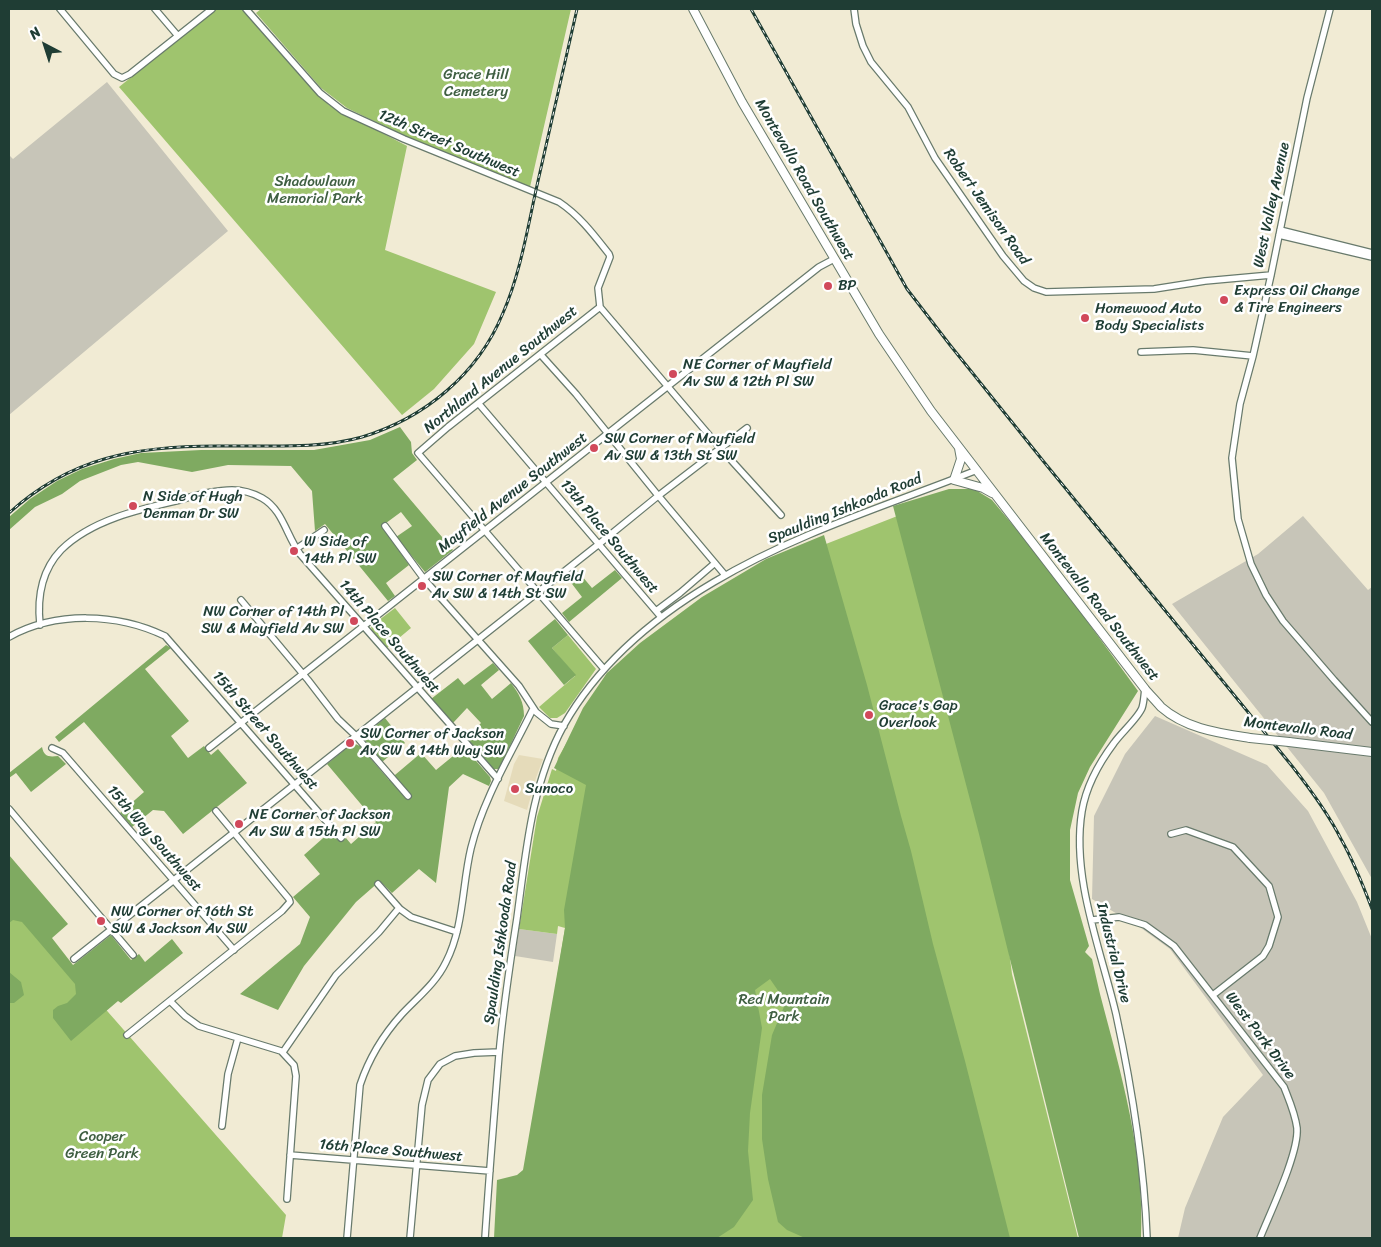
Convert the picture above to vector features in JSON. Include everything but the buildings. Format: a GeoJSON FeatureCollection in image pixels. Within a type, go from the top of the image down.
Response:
{"type":"FeatureCollection","features":[{"type":"Feature","properties":{"kind":"main road","name":"Montevallo Road Southwest"},"geometry":{"type":"LineString","coordinates":[[693,9],[742,102],[879,334],[931,411],[958,446]]}},
{"type":"Feature","properties":{"kind":"main road"},"geometry":{"type":"LineString","coordinates":[[958,446],[977,470]]}},
{"type":"Feature","properties":{"kind":"main road"},"geometry":{"type":"LineString","coordinates":[[958,446],[961,459],[954,480],[983,488],[996,496]]}},
{"type":"Feature","properties":{"kind":"main road","name":"Montevallo Road Southwest"},"geometry":{"type":"LineString","coordinates":[[977,470],[1145,689],[1162,707],[1187,723],[1213,733],[1221,734]]}},
{"type":"Feature","properties":{"kind":"main road","name":"Montevallo Road"},"geometry":{"type":"LineString","coordinates":[[1221,734],[1372,750]]}},
{"type":"Feature","properties":{"kind":"street"},"geometry":{"type":"LineString","coordinates":[[60,9],[115,75],[122,78],[130,74],[212,9]]}},
{"type":"Feature","properties":{"kind":"street"},"geometry":{"type":"LineString","coordinates":[[155,9],[178,36]]}},
{"type":"Feature","properties":{"kind":"street","name":"12th Street Southwest"},"geometry":{"type":"LineString","coordinates":[[246,9],[320,93],[343,111],[402,138],[559,202],[572,211],[610,254],[598,288],[600,307]]}},
{"type":"Feature","properties":{"kind":"street","name":"Robert Jemison Road"},"geometry":{"type":"LineString","coordinates":[[854,9],[856,24],[863,46],[871,62],[908,107],[935,158],[1002,256],[1024,281],[1034,288],[1046,292],[1154,289],[1271,274]]}},
{"type":"Feature","properties":{"kind":"street","name":"West Valley Avenue"},"geometry":{"type":"LineString","coordinates":[[1330,9],[1307,98],[1271,274],[1253,356],[1240,404],[1232,458],[1238,519],[1251,564],[1266,595],[1283,620],[1372,722]]}},
{"type":"Feature","properties":{"kind":"street"},"geometry":{"type":"LineString","coordinates":[[1279,233],[1359,252],[1372,257]]}},
{"type":"Feature","properties":{"kind":"street"},"geometry":{"type":"LineString","coordinates":[[1359,252],[1372,253]]}},
{"type":"Feature","properties":{"kind":"street","name":"Mayfield Avenue Southwest"},"geometry":{"type":"LineString","coordinates":[[209,748],[819,267],[834,259]]}},
{"type":"Feature","properties":{"kind":"street"},"geometry":{"type":"LineString","coordinates":[[600,307],[667,387],[781,515]]}},
{"type":"Feature","properties":{"kind":"street","name":"Northland Avenue Southwest"},"geometry":{"type":"LineString","coordinates":[[485,531],[418,453],[448,427],[600,307]]}},
{"type":"Feature","properties":{"kind":"street"},"geometry":{"type":"LineString","coordinates":[[1141,352],[1194,350],[1253,356]]}},
{"type":"Feature","properties":{"kind":"street"},"geometry":{"type":"LineString","coordinates":[[541,355],[576,394],[658,496],[725,575]]}},
{"type":"Feature","properties":{"kind":"street","name":"13th Place Southwest"},"geometry":{"type":"LineString","coordinates":[[479,404],[661,617]]}},
{"type":"Feature","properties":{"kind":"street"},"geometry":{"type":"LineString","coordinates":[[74,959],[716,450],[721,449],[748,428]]}},
{"type":"Feature","properties":{"kind":"street","name":"Spaulding Ishkooda Road"},"geometry":{"type":"LineString","coordinates":[[484,1238],[499,1052],[534,801],[545,767],[564,726],[584,694],[604,669],[635,638],[661,617],[725,575],[766,554],[865,512],[977,470]]}},
{"type":"Feature","properties":{"kind":"street","name":"14th Place Southwest"},"geometry":{"type":"LineString","coordinates":[[40,625],[39,596],[44,577],[53,561],[69,543],[100,525],[150,507],[225,491],[236,490],[251,494],[272,506],[280,516],[296,549],[498,779]]}},
{"type":"Feature","properties":{"kind":"street"},"geometry":{"type":"LineString","coordinates":[[385,526],[424,579],[518,686],[533,710],[551,724],[564,726]]}},
{"type":"Feature","properties":{"kind":"street"},"geometry":{"type":"LineString","coordinates":[[296,549],[324,530]]}},
{"type":"Feature","properties":{"kind":"street"},"geometry":{"type":"LineString","coordinates":[[485,531],[604,669]]}},
{"type":"Feature","properties":{"kind":"street"},"geometry":{"type":"LineString","coordinates":[[656,611],[687,588],[715,563]]}},
{"type":"Feature","properties":{"kind":"street"},"geometry":{"type":"LineString","coordinates":[[241,600],[338,720],[356,736],[408,796]]}},
{"type":"Feature","properties":{"kind":"street","name":"15th Street Southwest"},"geometry":{"type":"LineString","coordinates":[[40,625],[80,618],[104,619],[151,630],[170,639],[341,838]]}},
{"type":"Feature","properties":{"kind":"street"},"geometry":{"type":"LineString","coordinates":[[9,637],[40,625]]}},
{"type":"Feature","properties":{"kind":"street","name":"Industrial Drive"},"geometry":{"type":"LineString","coordinates":[[1145,689],[1142,709],[1113,743],[1097,768],[1086,794],[1082,811],[1079,844],[1080,866],[1116,1014],[1133,1096],[1142,1158],[1147,1238]]}},
{"type":"Feature","properties":{"kind":"street"},"geometry":{"type":"LineString","coordinates":[[347,1238],[360,1084],[368,1062],[380,1042],[394,1023],[439,975],[453,947],[472,847],[485,808],[533,710]]}},
{"type":"Feature","properties":{"kind":"street","name":"15th Way Southwest"},"geometry":{"type":"LineString","coordinates":[[52,748],[63,753],[234,950]]}},
{"type":"Feature","properties":{"kind":"street"},"geometry":{"type":"LineString","coordinates":[[9,809],[133,955]]}},
{"type":"Feature","properties":{"kind":"street"},"geometry":{"type":"LineString","coordinates":[[127,1035],[282,911],[290,902],[275,880],[216,812]]}},
{"type":"Feature","properties":{"kind":"street"},"geometry":{"type":"LineString","coordinates":[[1171,834],[1186,830],[1233,847],[1269,886],[1278,917],[1269,946],[1263,956],[1213,995]]}},
{"type":"Feature","properties":{"kind":"street"},"geometry":{"type":"LineString","coordinates":[[378,884],[399,908],[411,917],[457,932]]}},
{"type":"Feature","properties":{"kind":"street"},"geometry":{"type":"LineString","coordinates":[[283,1052],[336,975],[399,908]]}},
{"type":"Feature","properties":{"kind":"street","name":"West Park Drive"},"geometry":{"type":"LineString","coordinates":[[1092,920],[1119,916],[1145,926],[1174,946],[1284,1087],[1297,1129],[1294,1148],[1260,1238]]}},
{"type":"Feature","properties":{"kind":"street"},"geometry":{"type":"LineString","coordinates":[[170,1001],[185,1016],[199,1026],[283,1052],[294,1065],[296,1076],[287,1199]]}},
{"type":"Feature","properties":{"kind":"street"},"geometry":{"type":"LineString","coordinates":[[222,1126],[228,1074],[238,1038]]}},
{"type":"Feature","properties":{"kind":"street"},"geometry":{"type":"LineString","coordinates":[[410,1238],[424,1094],[428,1080],[440,1064],[455,1056],[499,1052]]}},
{"type":"Feature","properties":{"kind":"street","name":"16th Place Southwest"},"geometry":{"type":"LineString","coordinates":[[290,1156],[490,1171]]}},
{"type":"Feature","properties":{"kind":"shaded area"},"geometry":{"type":"Polygon","coordinates":[[[107,82],[228,231],[9,415],[9,155],[13,159],[107,82]]]}},
{"type":"Feature","properties":{"kind":"shaded area"},"geometry":{"type":"Polygon","coordinates":[[[1303,516],[1368,590],[1372,587],[1372,879],[1324,793],[1172,604],[1258,554],[1303,516]]]}},
{"type":"Feature","properties":{"kind":"shaded area"},"geometry":{"type":"Polygon","coordinates":[[[1155,716],[1267,765],[1308,811],[1357,902],[1372,939],[1372,1238],[1178,1238],[1185,1208],[1223,1117],[1263,1075],[1170,949],[1141,928],[1092,899],[1094,816],[1125,754],[1155,716]]]}},
{"type":"Feature","properties":{"kind":"shaded area"},"geometry":{"type":"Polygon","coordinates":[[[519,755],[543,759],[527,810],[504,801],[514,764],[519,755]]]}},
{"type":"Feature","properties":{"kind":"shaded area"},"geometry":{"type":"Polygon","coordinates":[[[519,929],[557,934],[553,962],[515,956],[519,929]]]}},
{"type":"Feature","properties":{"kind":"green space","name":"Shadowlawn Memorial Park"},"geometry":{"type":"Polygon","coordinates":[[[216,9],[243,9],[329,105],[407,146],[385,250],[496,292],[474,344],[434,389],[402,415],[119,87],[216,9]]]}},
{"type":"Feature","properties":{"kind":"green space","name":"Grace Hill Cemetery"},"geometry":{"type":"Polygon","coordinates":[[[261,9],[571,9],[530,187],[409,138],[347,108],[321,88],[256,13],[261,9]]]}},
{"type":"Feature","properties":{"kind":"green space"},"geometry":{"type":"Polygon","coordinates":[[[400,427],[411,442],[412,453],[417,460],[393,479],[453,550],[425,572],[396,537],[412,526],[401,512],[382,526],[409,565],[386,583],[395,596],[388,601],[325,524],[315,531],[312,491],[291,466],[228,465],[192,472],[138,462],[121,465],[80,481],[62,494],[35,507],[9,530],[9,517],[30,499],[57,481],[82,469],[114,459],[141,453],[201,450],[314,450],[370,440],[400,427]]]}},
{"type":"Feature","properties":{"kind":"green space"},"geometry":{"type":"Polygon","coordinates":[[[949,489],[974,489],[992,500],[1047,566],[1138,691],[1090,767],[1078,793],[1070,830],[1070,880],[1089,946],[1085,952],[1092,959],[1130,1114],[1139,1176],[1141,1238],[1079,1238],[979,834],[893,506],[949,489]]]}},
{"type":"Feature","properties":{"kind":"green space","name":"Red Mountain Park"},"geometry":{"type":"Polygon","coordinates":[[[951,495],[1012,974],[1078,1238],[515,1238],[565,928],[558,926],[557,934],[519,929],[537,817],[552,769],[556,771],[558,758],[607,673],[734,580],[951,495]]]}},
{"type":"Feature","properties":{"kind":"green space","name":"Red Mountain Park"},"geometry":{"type":"Polygon","coordinates":[[[824,535],[867,685],[911,851],[933,944],[1010,1238],[805,1238],[787,1230],[778,1222],[768,1179],[762,1139],[762,1095],[772,1035],[786,1002],[770,979],[755,990],[762,1028],[750,1113],[748,1151],[753,1200],[734,1227],[717,1238],[494,1238],[497,1180],[517,1175],[523,1170],[565,928],[564,910],[586,785],[554,768],[583,708],[607,673],[640,643],[702,597],[766,559],[824,535]]]}},
{"type":"Feature","properties":{"kind":"green space"},"geometry":{"type":"Polygon","coordinates":[[[576,569],[592,588],[615,570],[622,578],[569,622],[562,613],[582,597],[566,576],[576,569]]]}},
{"type":"Feature","properties":{"kind":"green space"},"geometry":{"type":"Polygon","coordinates":[[[395,608],[411,628],[387,648],[372,632],[371,626],[395,608]]]}},
{"type":"Feature","properties":{"kind":"green space"},"geometry":{"type":"Polygon","coordinates":[[[555,619],[568,635],[552,648],[576,675],[564,685],[528,641],[555,619]]]}},
{"type":"Feature","properties":{"kind":"green space"},"geometry":{"type":"Polygon","coordinates":[[[568,635],[596,669],[565,713],[557,718],[550,718],[539,707],[575,676],[552,648],[568,635]]]}},
{"type":"Feature","properties":{"kind":"green space"},"geometry":{"type":"Polygon","coordinates":[[[166,645],[171,648],[145,669],[189,721],[171,736],[188,758],[204,746],[211,755],[218,749],[247,783],[183,834],[164,811],[153,810],[132,827],[120,813],[144,792],[84,722],[59,742],[55,737],[166,645]]]}},
{"type":"Feature","properties":{"kind":"green space"},"geometry":{"type":"Polygon","coordinates":[[[493,663],[499,670],[481,685],[492,699],[511,683],[520,698],[524,711],[524,716],[499,769],[493,769],[467,738],[481,723],[467,708],[453,723],[431,699],[458,678],[464,685],[493,663]]]}},
{"type":"Feature","properties":{"kind":"green space"},"geometry":{"type":"Polygon","coordinates":[[[385,718],[405,743],[382,762],[364,739],[364,735],[385,718]]]}},
{"type":"Feature","properties":{"kind":"green space"},"geometry":{"type":"Polygon","coordinates":[[[353,743],[360,746],[389,780],[421,753],[436,770],[464,747],[490,777],[491,781],[489,786],[463,774],[449,787],[436,883],[419,869],[392,893],[380,881],[356,902],[304,966],[278,1010],[240,994],[300,944],[310,917],[293,897],[320,874],[304,855],[331,831],[341,842],[346,838],[351,844],[376,822],[327,764],[353,743]]]}},
{"type":"Feature","properties":{"kind":"green space"},"geometry":{"type":"Polygon","coordinates":[[[42,747],[46,755],[58,756],[66,764],[31,792],[16,773],[9,778],[9,773],[42,747]]]}},
{"type":"Feature","properties":{"kind":"green space"},"geometry":{"type":"Polygon","coordinates":[[[9,855],[68,924],[52,938],[73,965],[111,935],[131,960],[139,954],[145,962],[172,939],[183,953],[121,1003],[118,1001],[71,1041],[53,1018],[53,1010],[67,1003],[76,994],[75,984],[22,922],[13,920],[9,923],[9,855]]]}},
{"type":"Feature","properties":{"kind":"green space","name":"Cooper Green Park"},"geometry":{"type":"Polygon","coordinates":[[[9,899],[286,1215],[282,1238],[9,1238],[9,899]]]}},
{"type":"Feature","properties":{"kind":"green space"},"geometry":{"type":"Polygon","coordinates":[[[9,972],[21,982],[24,995],[14,1003],[9,1003],[9,972]]]}},
{"type":"Feature","properties":{"kind":"railway"},"geometry":{"type":"LineString","coordinates":[[9,513],[32,494],[56,479],[81,467],[106,459],[132,452],[159,449],[290,446],[345,441],[385,429],[428,406],[447,391],[464,374],[492,335],[515,281],[577,9]]}},
{"type":"Feature","properties":{"kind":"railway"},"geometry":{"type":"LineString","coordinates":[[751,9],[907,289],[1044,462],[1305,783],[1346,848],[1372,909]]}},
{"type":"Feature","properties":{"kind":"place","name":"BP"},"geometry":{"type":"Point","coordinates":[828,286]}},
{"type":"Feature","properties":{"kind":"place","name":"Express Oil Change & Tire Engineers"},"geometry":{"type":"Point","coordinates":[1224,300]}},
{"type":"Feature","properties":{"kind":"place","name":"Homewood Auto Body Specialists"},"geometry":{"type":"Point","coordinates":[1085,318]}},
{"type":"Feature","properties":{"kind":"place","name":"NE Corner of Mayfield Av SW & 12th Pl SW"},"geometry":{"type":"Point","coordinates":[673,374]}},
{"type":"Feature","properties":{"kind":"place","name":"SW Corner of Mayfield Av SW & 13th St SW"},"geometry":{"type":"Point","coordinates":[594,448]}},
{"type":"Feature","properties":{"kind":"place","name":"N Side of Hugh Denman Dr SW"},"geometry":{"type":"Point","coordinates":[133,506]}},
{"type":"Feature","properties":{"kind":"place","name":"W Side of 14th Pl SW"},"geometry":{"type":"Point","coordinates":[294,551]}},
{"type":"Feature","properties":{"kind":"place","name":"SW Corner of Mayfield Av SW & 14th St SW"},"geometry":{"type":"Point","coordinates":[422,586]}},
{"type":"Feature","properties":{"kind":"place","name":"NW Corner of 14th Pl SW & Mayfield Av SW"},"geometry":{"type":"Point","coordinates":[354,621]}},
{"type":"Feature","properties":{"kind":"place","name":"Grace's Gap Overlook"},"geometry":{"type":"Point","coordinates":[869,715]}},
{"type":"Feature","properties":{"kind":"place","name":"SW Corner of Jackson Av SW & 14th Way SW"},"geometry":{"type":"Point","coordinates":[350,743]}},
{"type":"Feature","properties":{"kind":"place","name":"Sunoco"},"geometry":{"type":"Point","coordinates":[515,789]}},
{"type":"Feature","properties":{"kind":"place","name":"NE Corner of Jackson Av SW & 15th Pl SW"},"geometry":{"type":"Point","coordinates":[239,824]}},
{"type":"Feature","properties":{"kind":"place","name":"NW Corner of 16th St SW & Jackson Av SW"},"geometry":{"type":"Point","coordinates":[101,921]}}]}
